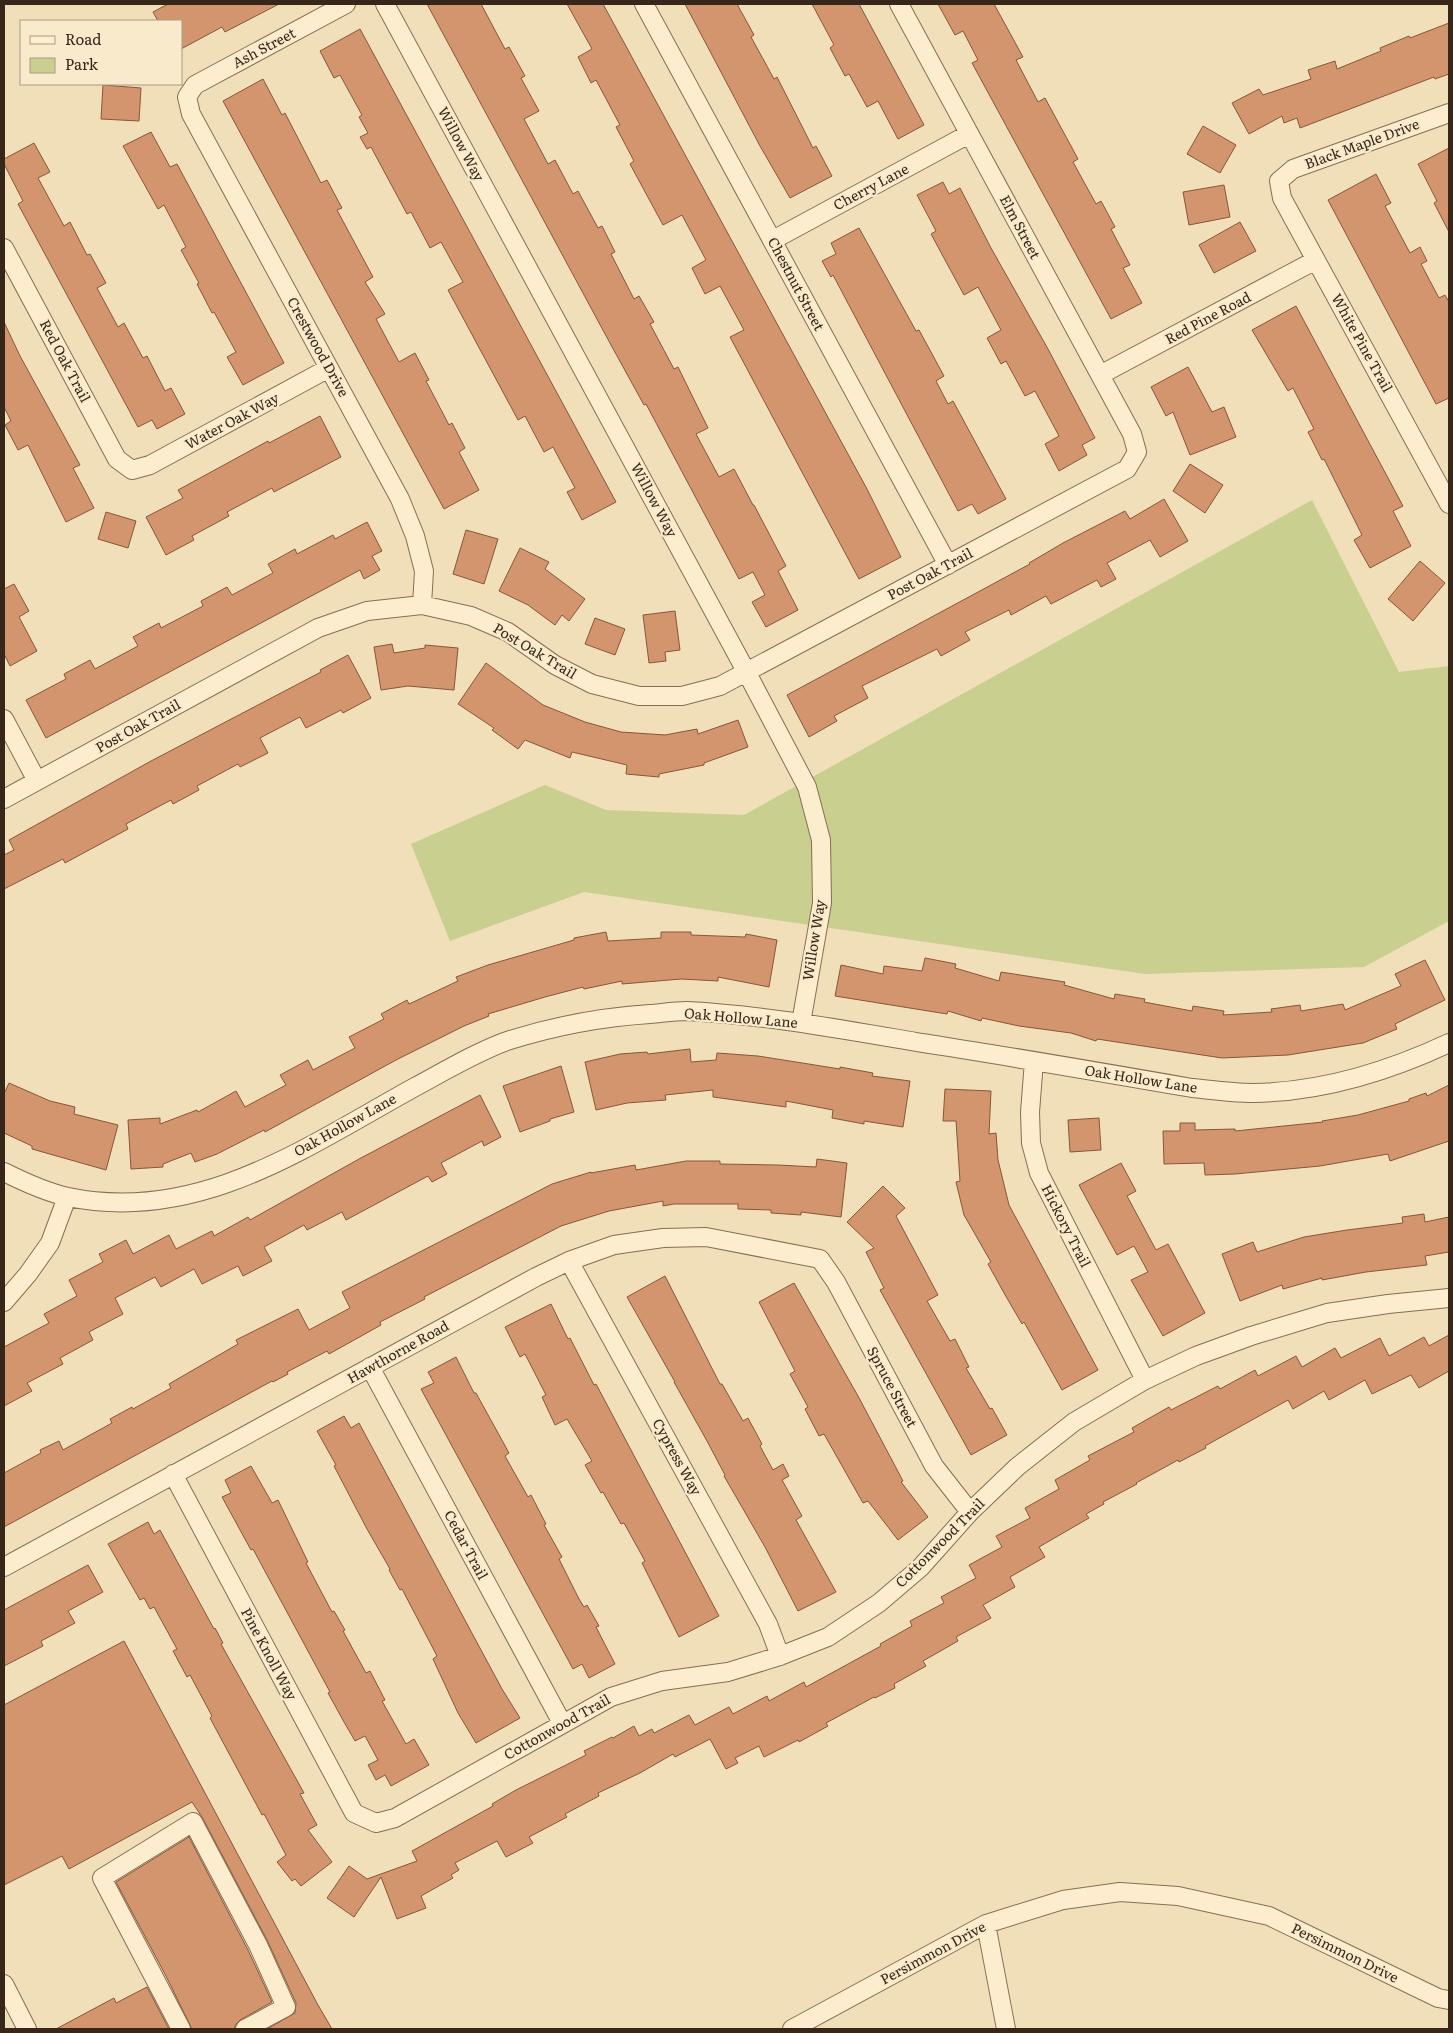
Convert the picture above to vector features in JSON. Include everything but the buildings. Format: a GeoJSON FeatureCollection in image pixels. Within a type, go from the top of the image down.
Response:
{"type":"FeatureCollection","features":[{"type":"Feature","properties":{"kind":"street","name":"Ash Street"},"geometry":{"type":"LineString","coordinates":[[187,97],[195,85],[346,4]]}},
{"type":"Feature","properties":{"kind":"street","name":"Willow Way"},"geometry":{"type":"LineString","coordinates":[[385,4],[807,787],[821,840],[822,904],[800,1023]]}},
{"type":"Feature","properties":{"kind":"street","name":"Chestnut Street"},"geometry":{"type":"LineString","coordinates":[[644,4],[948,565]]}},
{"type":"Feature","properties":{"kind":"street","name":"Elm Street"},"geometry":{"type":"LineString","coordinates":[[899,4],[1132,434],[1137,452]]}},
{"type":"Feature","properties":{"kind":"street","name":"Crestwood Drive"},"geometry":{"type":"LineString","coordinates":[[187,97],[191,114],[400,499],[416,536],[424,571],[422,605]]}},
{"type":"Feature","properties":{"kind":"street","name":"Black Maple Drive"},"geometry":{"type":"LineString","coordinates":[[1279,181],[1293,169],[1449,113]]}},
{"type":"Feature","properties":{"kind":"street","name":"Cherry Lane"},"geometry":{"type":"LineString","coordinates":[[772,240],[969,134]]}},
{"type":"Feature","properties":{"kind":"street","name":"White Pine Trail"},"geometry":{"type":"LineString","coordinates":[[1279,181],[1282,198],[1449,504]]}},
{"type":"Feature","properties":{"kind":"street","name":"Red Oak Trail"},"geometry":{"type":"LineString","coordinates":[[4,248],[117,459],[132,470]]}},
{"type":"Feature","properties":{"kind":"street","name":"Red Pine Road"},"geometry":{"type":"LineString","coordinates":[[1100,375],[1316,260]]}},
{"type":"Feature","properties":{"kind":"street","name":"Water Oak Way"},"geometry":{"type":"LineString","coordinates":[[132,470],[150,465],[330,368]]}},
{"type":"Feature","properties":{"kind":"street","name":"Post Oak Trail"},"geometry":{"type":"LineString","coordinates":[[4,799],[318,628],[367,611],[422,605],[470,616],[508,632],[555,665],[592,684],[640,696],[682,696],[720,686],[1127,469],[1137,452]]}},
{"type":"Feature","properties":{"kind":"street"},"geometry":{"type":"LineString","coordinates":[[4,719],[37,781]]}},
{"type":"Feature","properties":{"kind":"street","name":"Oak Hollow Lane"},"geometry":{"type":"LineString","coordinates":[[4,1172],[34,1186],[67,1196],[110,1202],[154,1202],[192,1195],[229,1184],[276,1163],[444,1071],[507,1041],[566,1025],[618,1016],[685,1011],[800,1023],[1192,1088],[1253,1092],[1308,1089],[1357,1078],[1409,1062],[1449,1043]]}},
{"type":"Feature","properties":{"kind":"street","name":"Hickory Trail"},"geometry":{"type":"LineString","coordinates":[[1034,1061],[1030,1112],[1031,1143],[1039,1173],[1145,1380]]}},
{"type":"Feature","properties":{"kind":"street"},"geometry":{"type":"LineString","coordinates":[[4,1302],[28,1274],[50,1243],[67,1196]]}},
{"type":"Feature","properties":{"kind":"street","name":"Hawthorne Road"},"geometry":{"type":"LineString","coordinates":[[4,1567],[569,1260],[614,1245],[663,1238],[706,1238],[820,1259]]}},
{"type":"Feature","properties":{"kind":"street","name":"Spruce Street"},"geometry":{"type":"LineString","coordinates":[[820,1259],[836,1282],[934,1466],[970,1512]]}},
{"type":"Feature","properties":{"kind":"street","name":"Cypress Way"},"geometry":{"type":"LineString","coordinates":[[569,1260],[768,1624],[780,1656]]}},
{"type":"Feature","properties":{"kind":"street","name":"Cottonwood Trail"},"geometry":{"type":"LineString","coordinates":[[376,1824],[395,1818],[611,1697],[662,1681],[728,1672],[780,1656],[828,1637],[879,1603],[920,1568],[970,1512],[1018,1467],[1074,1422],[1145,1380],[1196,1356],[1251,1336],[1327,1314],[1388,1304],[1449,1298]]}},
{"type":"Feature","properties":{"kind":"street","name":"Cedar Trail"},"geometry":{"type":"LineString","coordinates":[[370,1367],[562,1723]]}},
{"type":"Feature","properties":{"kind":"street","name":"Pine Knoll Way"},"geometry":{"type":"LineString","coordinates":[[173,1474],[354,1813],[376,1824]]}},
{"type":"Feature","properties":{"kind":"street"},"geometry":{"type":"LineString","coordinates":[[181,2029],[102,1878],[193,1822],[258,1945],[286,2008],[245,2029]]}},
{"type":"Feature","properties":{"kind":"street","name":"Persimmon Drive"},"geometry":{"type":"LineString","coordinates":[[792,2029],[986,1924],[1064,1900],[1120,1892],[1178,1896],[1269,1916],[1438,1998],[1449,2000]]}},
{"type":"Feature","properties":{"kind":"street"},"geometry":{"type":"LineString","coordinates":[[986,1924],[1006,2029]]}},
{"type":"Feature","properties":{"kind":"street"},"geometry":{"type":"LineString","coordinates":[[4,1984],[27,2029]]}},
{"type":"Feature","properties":{"kind":"green space"},"geometry":{"type":"Polygon","coordinates":[[[1312,500],[1399,672],[1449,666],[1449,921],[1364,967],[1145,974],[584,892],[450,941],[411,844],[545,785],[606,810],[744,815],[1312,500]]]}}]}
